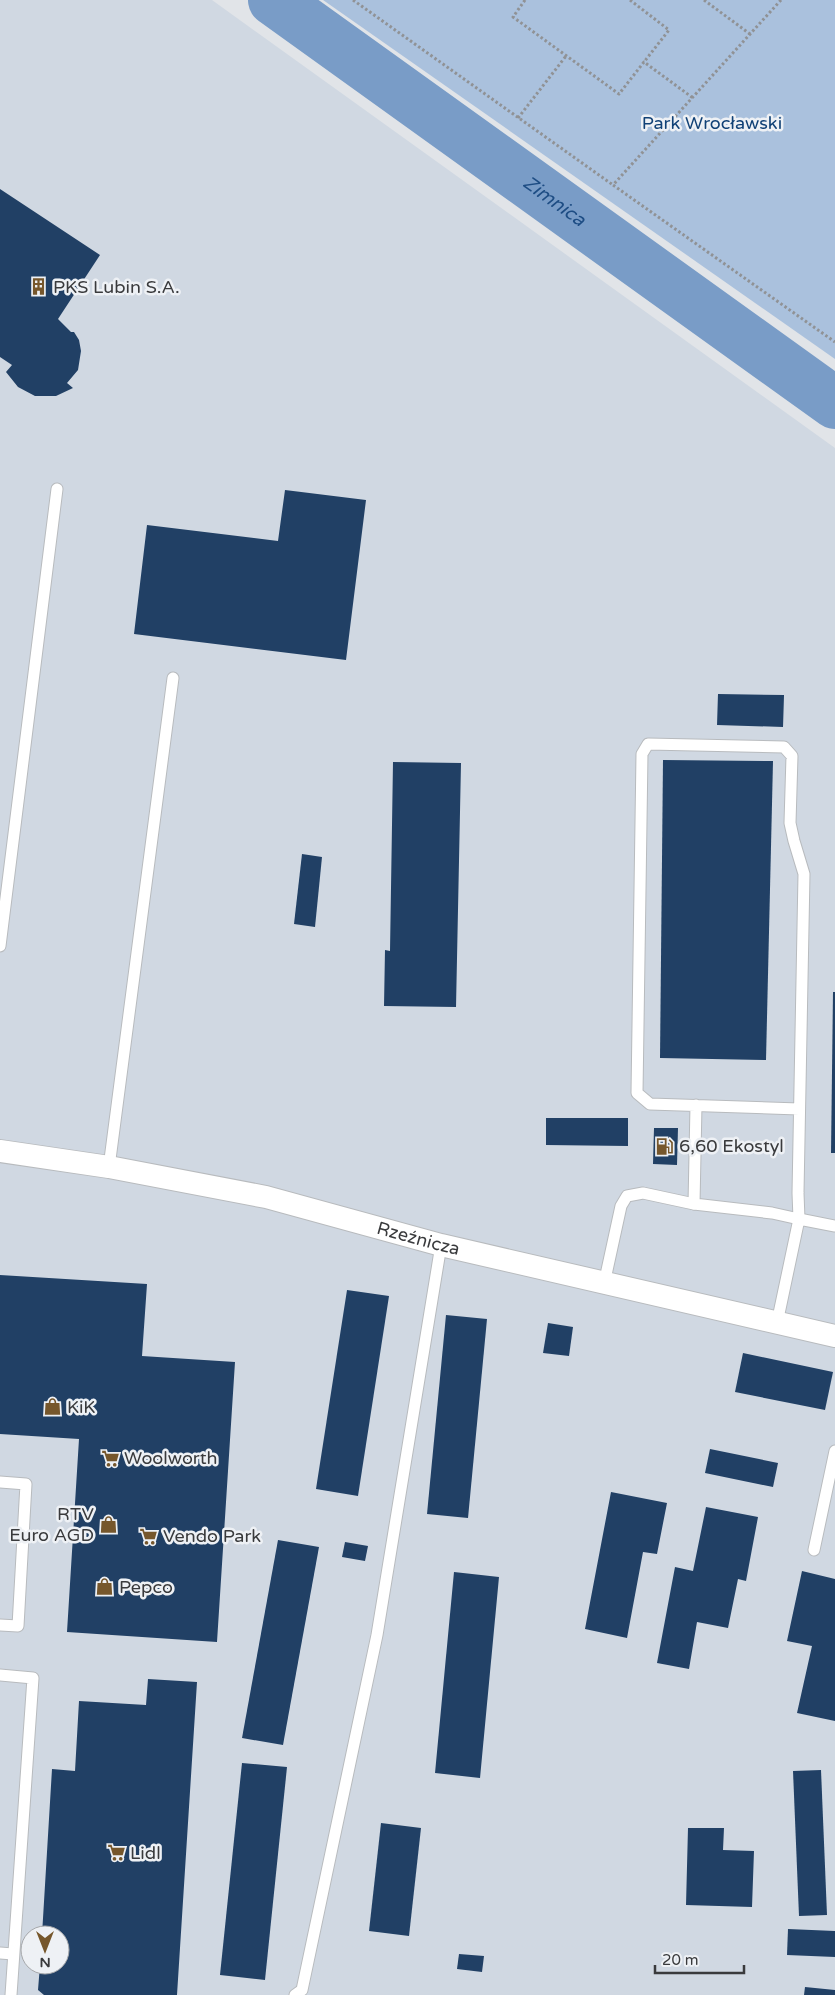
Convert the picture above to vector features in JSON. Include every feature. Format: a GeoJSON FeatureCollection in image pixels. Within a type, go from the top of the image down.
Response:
{"type":"FeatureCollection","features":[{"type":"Feature","properties":{"kind":"street","name":"Rzeźnicza"},"geometry":{"type":"LineString","coordinates":[[0,1151],[109,1167],[266,1197],[441,1245],[835,1336]]}},
{"type":"Feature","properties":{"kind":"lane"},"geometry":{"type":"LineString","coordinates":[[0,946],[57,489]]}},
{"type":"Feature","properties":{"kind":"lane"},"geometry":{"type":"LineString","coordinates":[[109,1167],[172,678]]}},
{"type":"Feature","properties":{"kind":"lane"},"geometry":{"type":"LineString","coordinates":[[777,1323],[800,1219],[798,1193],[800,1109],[804,874],[790,823],[792,756],[784,747],[648,744],[642,754],[637,1093],[650,1104],[800,1109]]}},
{"type":"Feature","properties":{"kind":"lane"},"geometry":{"type":"LineString","coordinates":[[694,1204],[696,1105]]}},
{"type":"Feature","properties":{"kind":"lane"},"geometry":{"type":"LineString","coordinates":[[604,1284],[621,1206],[628,1196],[643,1193],[694,1204],[772,1212],[835,1226]]}},
{"type":"Feature","properties":{"kind":"lane"},"geometry":{"type":"LineString","coordinates":[[296,1995],[302,1990],[377,1635],[441,1245]]}},
{"type":"Feature","properties":{"kind":"lane"},"geometry":{"type":"LineString","coordinates":[[814,1550],[835,1451]]}},
{"type":"Feature","properties":{"kind":"lane"},"geometry":{"type":"LineString","coordinates":[[0,1482],[26,1484],[18,1626],[0,1625]]}},
{"type":"Feature","properties":{"kind":"lane"},"geometry":{"type":"LineString","coordinates":[[0,1675],[33,1678],[11,1995]]}},
{"type":"Feature","properties":{"kind":"lane"},"geometry":{"type":"LineString","coordinates":[[0,1953],[13,1954]]}},
{"type":"Feature","properties":{"kind":"path"},"geometry":{"type":"LineString","coordinates":[[353,0],[835,342]]}},
{"type":"Feature","properties":{"kind":"path"},"geometry":{"type":"LineString","coordinates":[[525,0],[514,17],[619,94],[669,30],[630,0]]}},
{"type":"Feature","properties":{"kind":"path"},"geometry":{"type":"LineString","coordinates":[[704,0],[750,34]]}},
{"type":"Feature","properties":{"kind":"path"},"geometry":{"type":"LineString","coordinates":[[613,185],[781,0]]}},
{"type":"Feature","properties":{"kind":"path"},"geometry":{"type":"LineString","coordinates":[[518,118],[566,56]]}},
{"type":"Feature","properties":{"kind":"path"},"geometry":{"type":"LineString","coordinates":[[644,62],[693,98]]}},
{"type":"Feature","properties":{"kind":"shaded area"},"geometry":{"type":"Polygon","coordinates":[[[0,0],[212,0],[835,448],[835,1995],[0,1995],[0,0]]]}},
{"type":"Feature","properties":{"kind":"green space","name":"Park Wrocławski"},"geometry":{"type":"Polygon","coordinates":[[[323,0],[835,0],[835,359],[323,0]]]}},
{"type":"Feature","properties":{"kind":"building","name":"PKS Lubin S.A."},"geometry":{"type":"Polygon","coordinates":[[[0,189],[100,255],[58,319],[71,332],[74,332],[79,340],[81,351],[78,370],[67,383],[73,388],[56,396],[35,396],[18,387],[6,372],[12,365],[0,357],[0,189]]]}},
{"type":"Feature","properties":{"kind":"building"},"geometry":{"type":"Polygon","coordinates":[[[285,490],[366,500],[346,660],[134,634],[147,525],[278,541],[285,490]]]}},
{"type":"Feature","properties":{"kind":"building"},"geometry":{"type":"Polygon","coordinates":[[[718,694],[784,695],[783,727],[717,725],[718,694]]]}},
{"type":"Feature","properties":{"kind":"building"},"geometry":{"type":"Polygon","coordinates":[[[663,760],[773,761],[766,1060],[660,1058],[663,760]]]}},
{"type":"Feature","properties":{"kind":"building"},"geometry":{"type":"Polygon","coordinates":[[[393,762],[461,763],[456,1007],[384,1006],[385,950],[390,951],[393,762]]]}},
{"type":"Feature","properties":{"kind":"building"},"geometry":{"type":"Polygon","coordinates":[[[302,854],[322,857],[315,927],[294,924],[302,854]]]}},
{"type":"Feature","properties":{"kind":"building"},"geometry":{"type":"Polygon","coordinates":[[[833,992],[835,992],[835,1153],[831,1153],[833,992]]]}},
{"type":"Feature","properties":{"kind":"building"},"geometry":{"type":"Polygon","coordinates":[[[546,1118],[628,1118],[628,1146],[546,1145],[546,1118]]]}},
{"type":"Feature","properties":{"kind":"building","name":"6,60 Ekostyl"},"geometry":{"type":"Polygon","coordinates":[[[654,1128],[678,1128],[677,1165],[653,1164],[654,1128]]]}},
{"type":"Feature","properties":{"kind":"building","name":"Vendo Park"},"geometry":{"type":"Polygon","coordinates":[[[0,1275],[147,1284],[142,1356],[235,1362],[217,1642],[67,1632],[79,1439],[0,1434],[0,1275]]]}},
{"type":"Feature","properties":{"kind":"building"},"geometry":{"type":"Polygon","coordinates":[[[347,1290],[389,1296],[358,1496],[316,1489],[347,1290]]]}},
{"type":"Feature","properties":{"kind":"building"},"geometry":{"type":"Polygon","coordinates":[[[446,1315],[487,1319],[468,1518],[427,1514],[446,1315]]]}},
{"type":"Feature","properties":{"kind":"building"},"geometry":{"type":"Polygon","coordinates":[[[548,1323],[573,1327],[569,1356],[543,1353],[548,1323]]]}},
{"type":"Feature","properties":{"kind":"building"},"geometry":{"type":"Polygon","coordinates":[[[743,1353],[833,1372],[825,1410],[735,1392],[743,1353]]]}},
{"type":"Feature","properties":{"kind":"building"},"geometry":{"type":"Polygon","coordinates":[[[710,1449],[778,1463],[773,1487],[705,1473],[710,1449]]]}},
{"type":"Feature","properties":{"kind":"building"},"geometry":{"type":"Polygon","coordinates":[[[611,1492],[667,1503],[657,1554],[643,1552],[627,1638],[585,1629],[611,1492]]]}},
{"type":"Feature","properties":{"kind":"building"},"geometry":{"type":"Polygon","coordinates":[[[706,1507],[758,1517],[746,1581],[738,1579],[728,1628],[697,1622],[689,1669],[657,1663],[675,1567],[693,1571],[706,1507]]]}},
{"type":"Feature","properties":{"kind":"building"},"geometry":{"type":"Polygon","coordinates":[[[278,1540],[319,1547],[283,1745],[242,1738],[278,1540]]]}},
{"type":"Feature","properties":{"kind":"building"},"geometry":{"type":"Polygon","coordinates":[[[345,1542],[368,1546],[365,1561],[342,1557],[345,1542]]]}},
{"type":"Feature","properties":{"kind":"building"},"geometry":{"type":"Polygon","coordinates":[[[802,1571],[835,1579],[835,1721],[797,1713],[812,1646],[787,1641],[802,1571]]]}},
{"type":"Feature","properties":{"kind":"building"},"geometry":{"type":"Polygon","coordinates":[[[454,1572],[499,1577],[480,1778],[435,1773],[454,1572]]]}},
{"type":"Feature","properties":{"kind":"building","name":"Lidl"},"geometry":{"type":"Polygon","coordinates":[[[148,1679],[197,1682],[177,1995],[44,1995],[38,1990],[39,1975],[70,1975],[70,1925],[43,1925],[52,1769],[75,1771],[79,1701],[146,1705],[148,1679]]]}},
{"type":"Feature","properties":{"kind":"building"},"geometry":{"type":"Polygon","coordinates":[[[242,1763],[287,1767],[265,1980],[220,1975],[242,1763]]]}},
{"type":"Feature","properties":{"kind":"building"},"geometry":{"type":"Polygon","coordinates":[[[821,1770],[827,1915],[799,1916],[793,1771],[821,1770]]]}},
{"type":"Feature","properties":{"kind":"building"},"geometry":{"type":"Polygon","coordinates":[[[381,1823],[421,1828],[409,1936],[369,1931],[381,1823]]]}},
{"type":"Feature","properties":{"kind":"building"},"geometry":{"type":"Polygon","coordinates":[[[688,1828],[724,1828],[723,1850],[754,1851],[752,1907],[686,1905],[688,1828]]]}},
{"type":"Feature","properties":{"kind":"building"},"geometry":{"type":"Polygon","coordinates":[[[788,1929],[835,1931],[835,1957],[787,1955],[788,1929]]]}},
{"type":"Feature","properties":{"kind":"building"},"geometry":{"type":"Polygon","coordinates":[[[459,1954],[484,1956],[482,1972],[457,1969],[459,1954]]]}},
{"type":"Feature","properties":{"kind":"building"},"geometry":{"type":"Polygon","coordinates":[[[805,1987],[835,1990],[835,1995],[804,1995],[805,1987]]]}},
{"type":"Feature","properties":{"kind":"waterway","name":"Zimnica"},"geometry":{"type":"LineString","coordinates":[[274,0],[835,403]]}},
{"type":"Feature","properties":{"kind":"place","name":"PKS Lubin S.A."},"geometry":{"type":"Point","coordinates":[39,287]}},
{"type":"Feature","properties":{"kind":"place","name":"6,60 Ekostyl"},"geometry":{"type":"Point","coordinates":[665,1146]}},
{"type":"Feature","properties":{"kind":"place","name":"KiK"},"geometry":{"type":"Point","coordinates":[53,1407]}},
{"type":"Feature","properties":{"kind":"place","name":"Woolworth"},"geometry":{"type":"Point","coordinates":[110,1458]}},
{"type":"Feature","properties":{"kind":"place","name":"RTV Euro AGD"},"geometry":{"type":"Point","coordinates":[108,1524]}},
{"type":"Feature","properties":{"kind":"place","name":"Vendo Park"},"geometry":{"type":"Point","coordinates":[149,1536]}},
{"type":"Feature","properties":{"kind":"place","name":"Pepco"},"geometry":{"type":"Point","coordinates":[105,1587]}},
{"type":"Feature","properties":{"kind":"place","name":"Lidl"},"geometry":{"type":"Point","coordinates":[116,1853]}}]}
